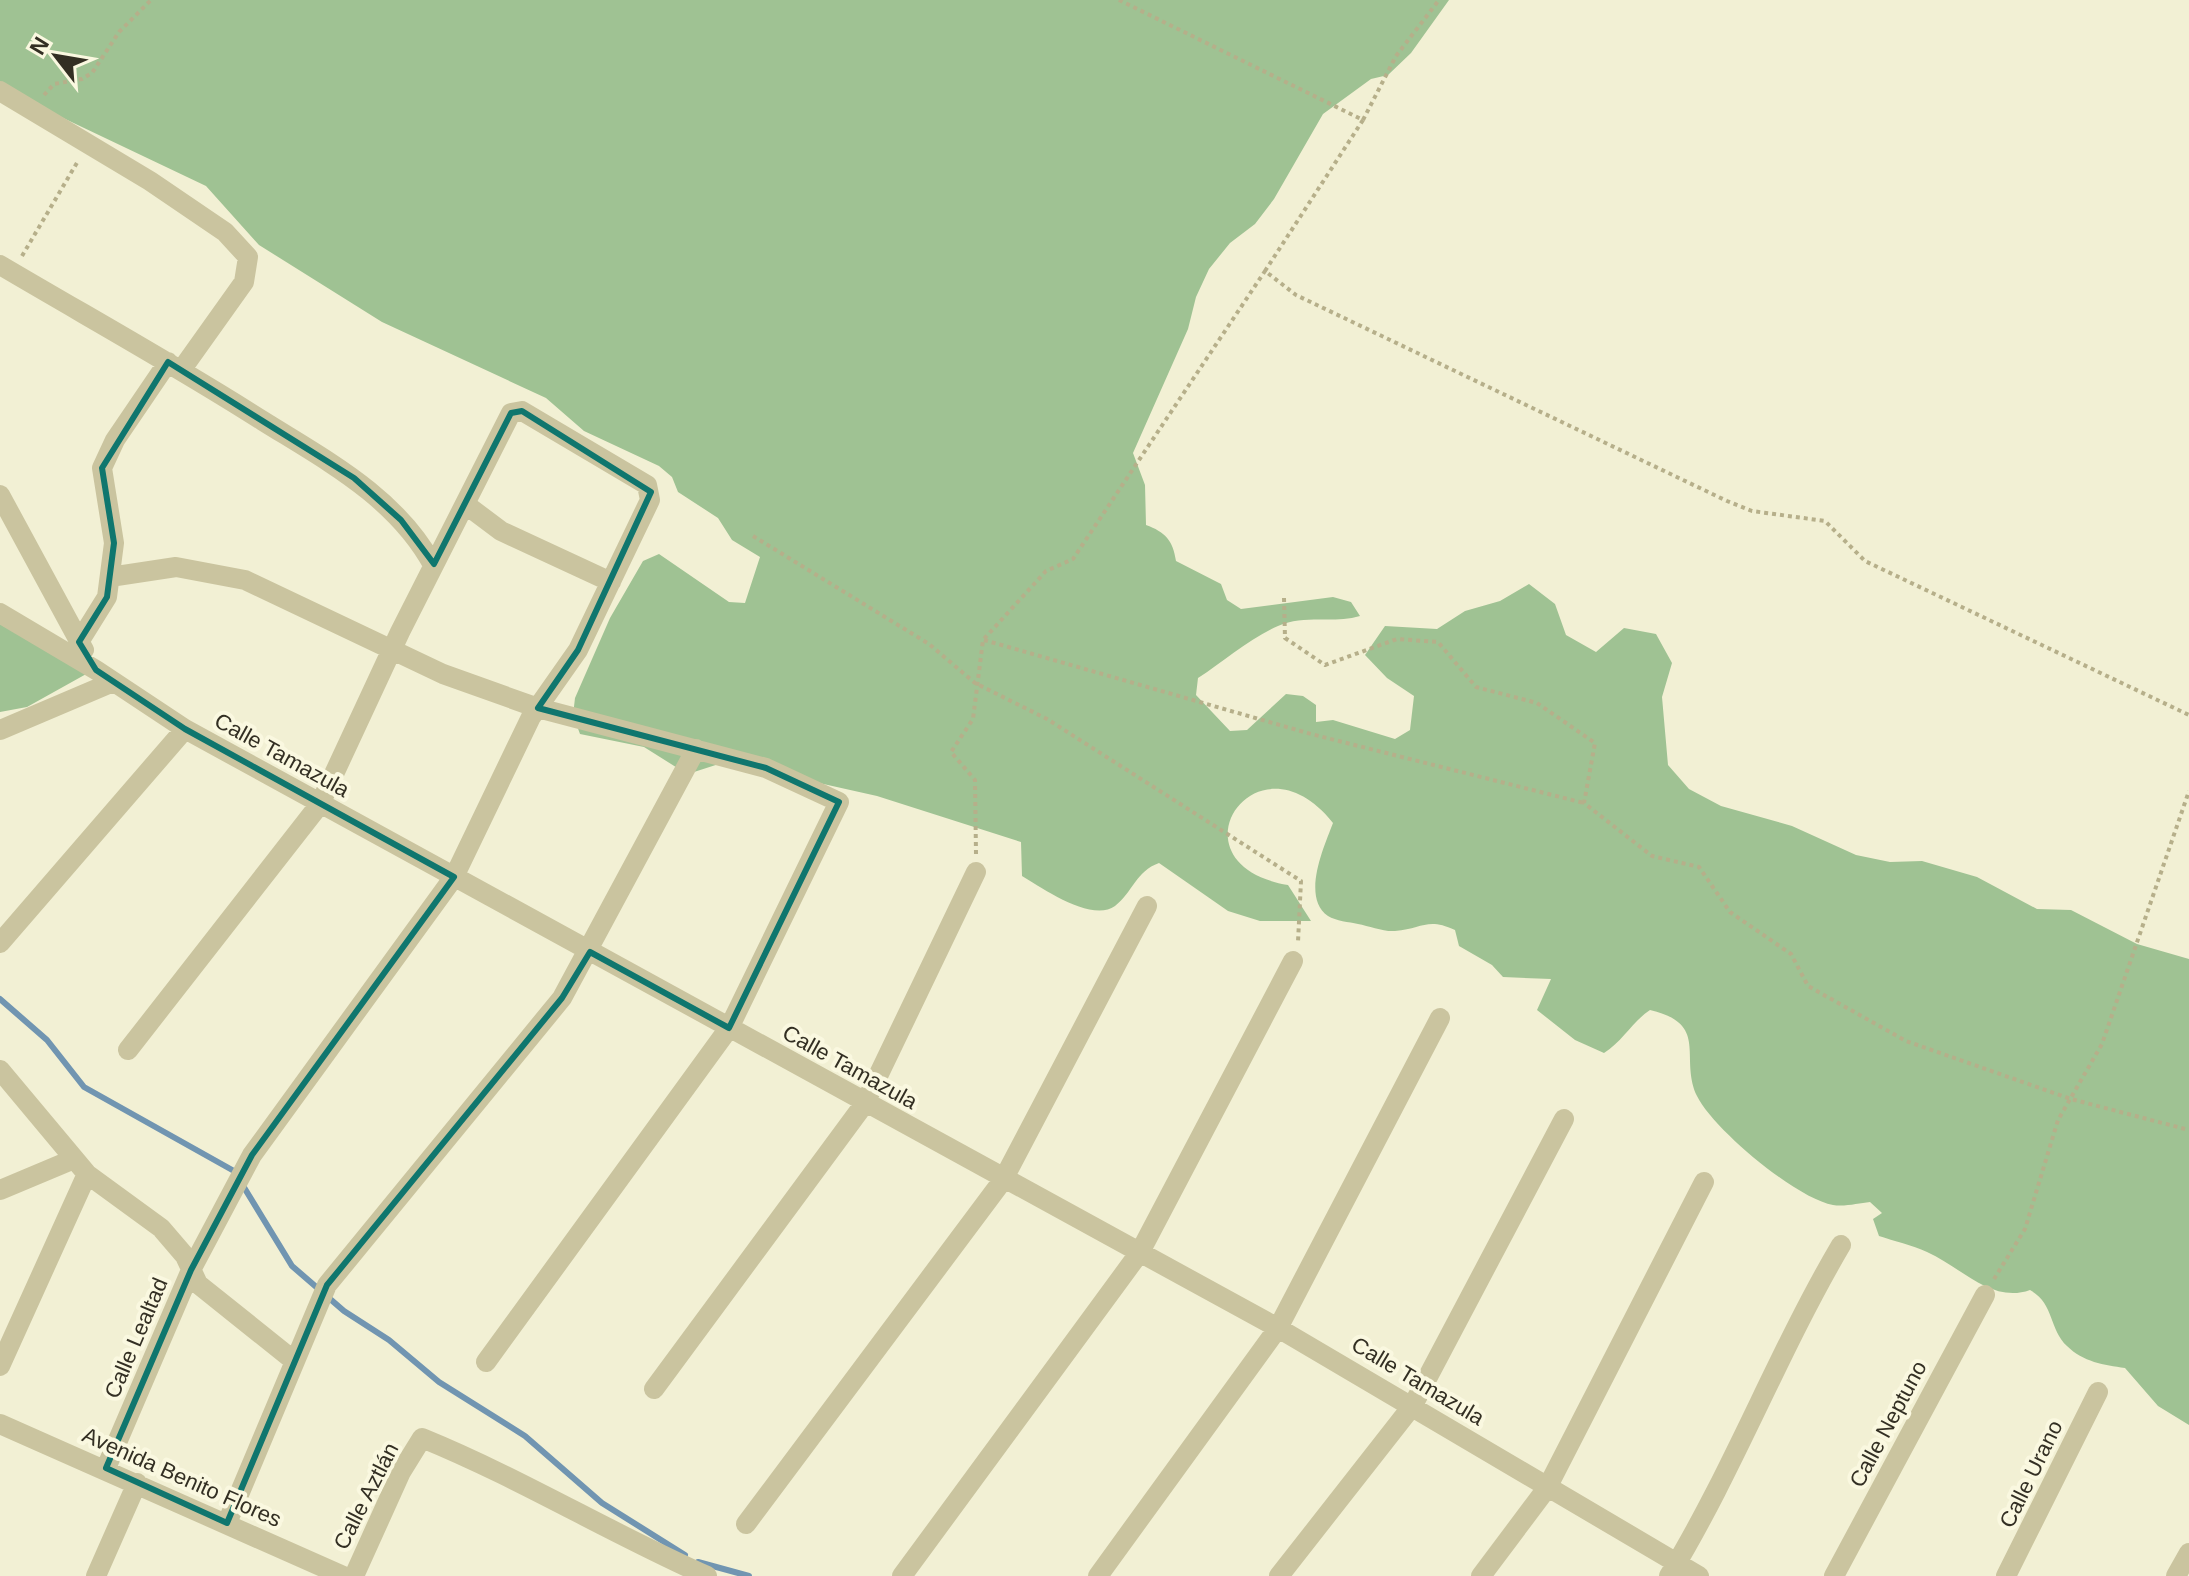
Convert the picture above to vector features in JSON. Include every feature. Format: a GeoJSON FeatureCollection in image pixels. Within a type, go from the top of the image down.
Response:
{"type":"FeatureCollection","features":[{"type":"Feature","properties":{"kind":"street"},"geometry":{"type":"LineString","coordinates":[[0,91],[89,143],[225,232],[248,257],[244,282],[115,440],[102,468],[114,543],[110,577],[107,597],[79,642]]}},
{"type":"Feature","properties":{"kind":"street"},"geometry":{"type":"LineString","coordinates":[[6,269],[175,366],[371,492],[415,536],[433,565]]}},
{"type":"Feature","properties":{"kind":"street","name":"Calle Lealtad"},"geometry":{"type":"LineString","coordinates":[[106,1468],[191,1270],[257,1147],[454,877],[538,708],[572,661],[650,500],[647,485],[522,411],[511,413],[465,504]]}},
{"type":"Feature","properties":{"kind":"street"},"geometry":{"type":"LineString","coordinates":[[0,495],[96,670]]}},
{"type":"Feature","properties":{"kind":"street"},"geometry":{"type":"LineString","coordinates":[[128,1050],[320,804],[465,504],[501,531],[611,582]]}},
{"type":"Feature","properties":{"kind":"street"},"geometry":{"type":"LineString","coordinates":[[110,577],[176,567],[245,580],[394,648],[443,674],[538,708],[766,768],[839,802],[729,1028],[486,1362]]}},
{"type":"Feature","properties":{"kind":"street","name":"Calle Tamazula"},"geometry":{"type":"LineString","coordinates":[[0,613],[96,670],[185,729],[1278,1328],[1413,1405],[1673,1570],[1699,1576]]}},
{"type":"Feature","properties":{"kind":"street"},"geometry":{"type":"LineString","coordinates":[[0,730],[113,682]]}},
{"type":"Feature","properties":{"kind":"street"},"geometry":{"type":"LineString","coordinates":[[0,943],[185,729]]}},
{"type":"Feature","properties":{"kind":"street"},"geometry":{"type":"LineString","coordinates":[[227,1523],[327,1285],[562,998],[590,952],[696,749]]}},
{"type":"Feature","properties":{"kind":"street"},"geometry":{"type":"LineString","coordinates":[[654,1389],[865,1103],[976,872]]}},
{"type":"Feature","properties":{"kind":"street"},"geometry":{"type":"LineString","coordinates":[[746,1524],[1003,1180],[1147,906]]}},
{"type":"Feature","properties":{"kind":"street"},"geometry":{"type":"LineString","coordinates":[[902,1576],[1140,1252],[1293,961]]}},
{"type":"Feature","properties":{"kind":"street"},"geometry":{"type":"LineString","coordinates":[[1098,1576],[1278,1328],[1440,1018]]}},
{"type":"Feature","properties":{"kind":"street"},"geometry":{"type":"LineString","coordinates":[[0,1070],[80,1167],[161,1228],[185,1256],[198,1284],[293,1360]]}},
{"type":"Feature","properties":{"kind":"street"},"geometry":{"type":"LineString","coordinates":[[1279,1576],[1413,1405],[1564,1119]]}},
{"type":"Feature","properties":{"kind":"street"},"geometry":{"type":"LineString","coordinates":[[0,1190],[80,1167]]}},
{"type":"Feature","properties":{"kind":"street"},"geometry":{"type":"LineString","coordinates":[[0,1366],[80,1167]]}},
{"type":"Feature","properties":{"kind":"street"},"geometry":{"type":"LineString","coordinates":[[1481,1576],[1547,1488],[1704,1182]]}},
{"type":"Feature","properties":{"kind":"street"},"geometry":{"type":"LineString","coordinates":[[1673,1570],[1747,1435],[1805,1307],[1841,1245]]}},
{"type":"Feature","properties":{"kind":"street","name":"Calle Neptuno"},"geometry":{"type":"LineString","coordinates":[[1834,1576],[1985,1295]]}},
{"type":"Feature","properties":{"kind":"street","name":"Calle Urano"},"geometry":{"type":"LineString","coordinates":[[2006,1576],[2098,1392]]}},
{"type":"Feature","properties":{"kind":"street","name":"Avenida Benito Flores"},"geometry":{"type":"LineString","coordinates":[[0,1424],[106,1468],[343,1576]]}},
{"type":"Feature","properties":{"kind":"street","name":"Calle Aztlán"},"geometry":{"type":"LineString","coordinates":[[354,1576],[401,1472],[422,1438],[475,1459],[563,1507],[707,1576]]}},
{"type":"Feature","properties":{"kind":"street"},"geometry":{"type":"LineString","coordinates":[[96,1576],[137,1483]]}},
{"type":"Feature","properties":{"kind":"street"},"geometry":{"type":"LineString","coordinates":[[2176,1576],[2189,1553]]}},
{"type":"Feature","properties":{"kind":"path"},"geometry":{"type":"LineString","coordinates":[[36,111],[54,84],[82,79],[92,73],[119,32],[151,0]]}},
{"type":"Feature","properties":{"kind":"path"},"geometry":{"type":"LineString","coordinates":[[1119,0],[1363,120]]}},
{"type":"Feature","properties":{"kind":"path"},"geometry":{"type":"LineString","coordinates":[[976,872],[975,780],[951,752],[973,719],[975,683],[983,640],[1046,571],[1073,559],[1363,120],[1396,56],[1439,0]]}},
{"type":"Feature","properties":{"kind":"path"},"geometry":{"type":"LineString","coordinates":[[6,269],[89,143]]}},
{"type":"Feature","properties":{"kind":"path"},"geometry":{"type":"LineString","coordinates":[[1265,271],[1296,295],[1727,501],[1752,511],[1831,523],[1865,561],[2189,715]]}},
{"type":"Feature","properties":{"kind":"path"},"geometry":{"type":"LineString","coordinates":[[753,536],[929,644],[975,683],[1047,719],[1301,881],[1298,945],[1293,961]]}},
{"type":"Feature","properties":{"kind":"path"},"geometry":{"type":"LineString","coordinates":[[1284,598],[1285,638],[1325,665],[1397,639],[1438,642],[1476,687],[1537,703],[1595,743],[1584,803]]}},
{"type":"Feature","properties":{"kind":"path"},"geometry":{"type":"LineString","coordinates":[[983,640],[1311,734],[1584,803],[1652,856],[1699,867],[1730,912],[1791,954],[1808,986],[1906,1041],[2071,1099],[2189,1130]]}},
{"type":"Feature","properties":{"kind":"path"},"geometry":{"type":"LineString","coordinates":[[1985,1295],[2025,1229],[2058,1120],[2102,1044],[2189,791]]}},
{"type":"Feature","properties":{"kind":"highlighted area"},"geometry":{"type":"Polygon","coordinates":[[[168,362],[354,478],[401,520],[434,564],[511,413],[522,411],[651,492],[578,650],[538,708],[766,768],[839,802],[729,1028],[590,952],[562,998],[327,1285],[227,1523],[106,1468],[191,1270],[252,1155],[454,877],[185,729],[96,670],[79,642],[107,597],[114,543],[102,468],[168,362]]]}},
{"type":"Feature","properties":{"kind":"green space"},"geometry":{"type":"Polygon","coordinates":[[[0,0],[1449,0],[1411,53],[1388,75],[1371,79],[1323,114],[1274,199],[1255,224],[1230,243],[1209,269],[1196,297],[1188,329],[1133,453],[1145,485],[1146,525],[1167,538],[1176,561],[1221,584],[1227,600],[1241,609],[1333,597],[1351,602],[1360,616],[1298,620],[1278,626],[1198,678],[1196,695],[1230,731],[1247,730],[1286,694],[1303,696],[1316,705],[1316,722],[1333,720],[1395,739],[1410,730],[1414,696],[1387,678],[1365,655],[1385,626],[1437,629],[1465,611],[1500,601],[1529,584],[1555,604],[1566,635],[1596,652],[1624,628],[1656,634],[1672,663],[1662,697],[1668,765],[1689,789],[1721,806],[1792,826],[1856,855],[1890,862],[1922,861],[1977,877],[2037,909],[2071,910],[2137,944],[2189,959],[2189,1425],[2158,1406],[2125,1368],[2094,1362],[2067,1346],[2057,1332],[2048,1309],[2030,1290],[2016,1293],[1990,1288],[1927,1252],[1879,1236],[1873,1219],[1882,1213],[1870,1202],[1833,1205],[1817,1200],[1778,1177],[1706,1110],[1692,1082],[1686,1033],[1669,1016],[1650,1010],[1604,1053],[1575,1040],[1537,1010],[1551,979],[1503,977],[1492,965],[1459,946],[1455,930],[1431,924],[1386,931],[1328,916],[1320,908],[1315,885],[1320,858],[1333,823],[1304,797],[1276,789],[1252,794],[1236,810],[1228,831],[1232,853],[1251,872],[1288,885],[1311,921],[1260,921],[1228,911],[1159,863],[1145,871],[1115,906],[1094,910],[1067,902],[1022,876],[1021,842],[877,796],[725,762],[694,772],[679,769],[644,747],[580,734],[573,715],[575,698],[610,618],[643,561],[659,554],[729,602],[745,603],[760,557],[732,540],[718,518],[678,492],[672,477],[659,466],[584,431],[546,398],[382,322],[259,245],[206,186],[0,88],[0,0]]]}},
{"type":"Feature","properties":{"kind":"green space"},"geometry":{"type":"Polygon","coordinates":[[[0,624],[88,673],[27,707],[0,712],[0,624]]]}},
{"type":"Feature","properties":{"kind":"waterway"},"geometry":{"type":"LineString","coordinates":[[0,999],[47,1040],[84,1087],[234,1171],[292,1266],[344,1311],[389,1340],[439,1382],[525,1436],[602,1503],[685,1555]]}},
{"type":"Feature","properties":{"kind":"waterway"},"geometry":{"type":"LineString","coordinates":[[698,1562],[749,1576]]}}]}
